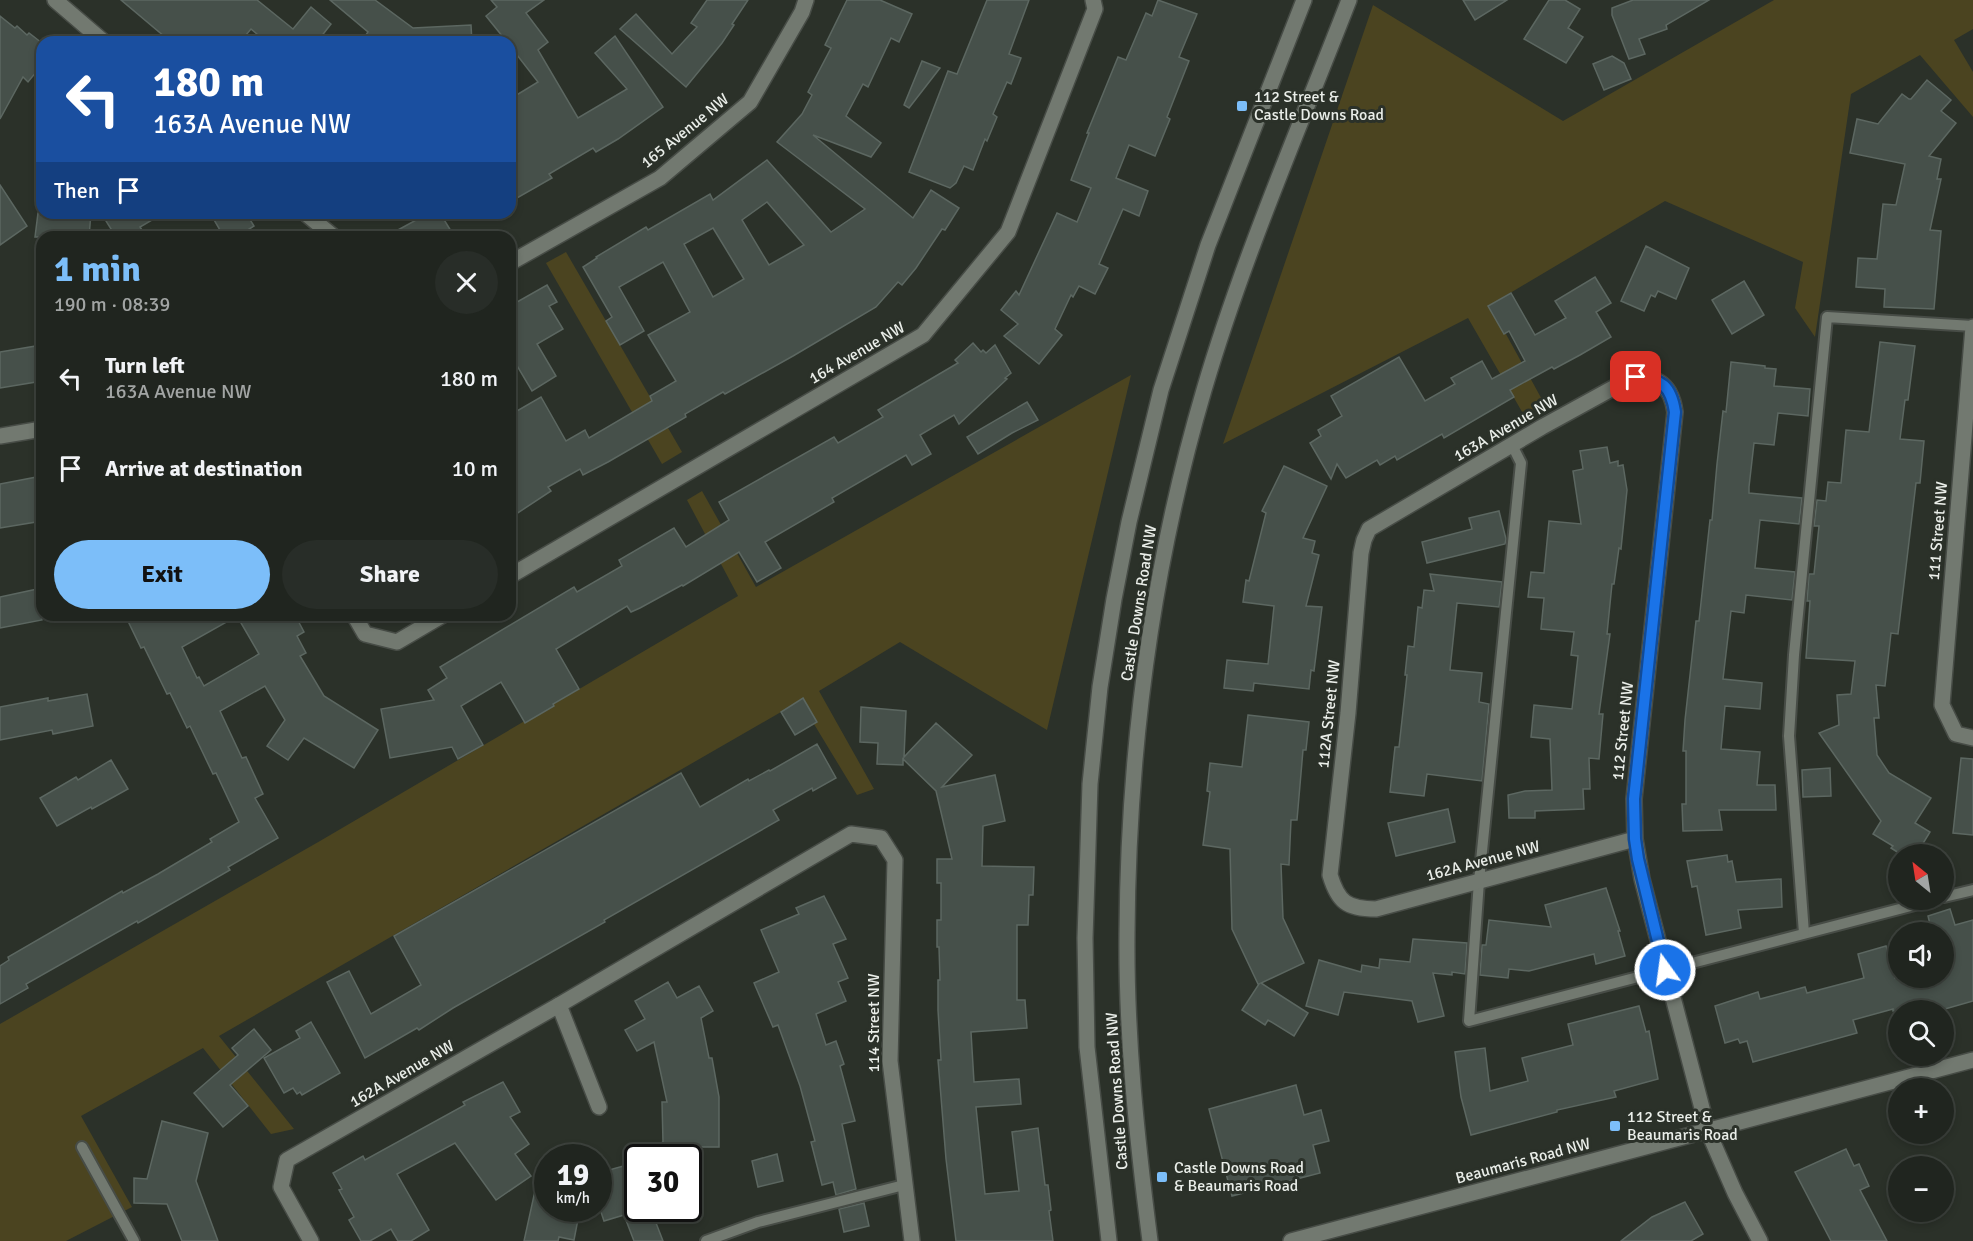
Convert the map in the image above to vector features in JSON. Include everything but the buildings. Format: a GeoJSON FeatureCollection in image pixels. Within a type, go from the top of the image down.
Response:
{"type":"FeatureCollection","features":[{"type":"Feature","properties":{"kind":"street"},"geometry":{"type":"LineString","coordinates":[[55,0],[97,36]]}},
{"type":"Feature","properties":{"kind":"street","name":"165 Avenue NW"},"geometry":{"type":"LineString","coordinates":[[516,260],[660,178],[750,102],[802,12],[806,0]]}},
{"type":"Feature","properties":{"kind":"street","name":"164 Avenue NW"},"geometry":{"type":"LineString","coordinates":[[516,572],[923,335],[1008,232],[1095,9],[1093,0]]}},
{"type":"Feature","properties":{"kind":"street","name":"Castle Downs Road NW"},"geometry":{"type":"LineString","coordinates":[[1150,1241],[1140,1167],[1130,1042],[1126,936],[1132,785],[1154,600],[1169,527],[1208,379],[1245,268],[1349,0]]}},
{"type":"Feature","properties":{"kind":"street","name":"Castle Downs Road NW"},"geometry":{"type":"LineString","coordinates":[[1109,1241],[1087,1047],[1085,938],[1090,784],[1105,654],[1129,522],[1161,390],[1208,244],[1303,1]]}},
{"type":"Feature","properties":{"kind":"street"},"geometry":{"type":"LineString","coordinates":[[312,219],[327,231]]}},
{"type":"Feature","properties":{"kind":"street","name":"111 Street NW"},"geometry":{"type":"LineString","coordinates":[[1973,326],[1942,705],[1956,734],[1973,738]]}},
{"type":"Feature","properties":{"kind":"street","name":"163A Avenue NW"},"geometry":{"type":"LineString","coordinates":[[1369,529],[1624,382],[1636,377],[1653,379],[1666,386]]}},
{"type":"Feature","properties":{"kind":"street","name":"112 Street NW"},"geometry":{"type":"LineString","coordinates":[[1666,386],[1673,400],[1675,412],[1634,799],[1635,839],[1642,879],[1708,1131],[1735,1193],[1760,1241]]}},
{"type":"Feature","properties":{"kind":"street"},"geometry":{"type":"LineString","coordinates":[[0,436],[36,430]]}},
{"type":"Feature","properties":{"kind":"street","name":"112A Street NW"},"geometry":{"type":"LineString","coordinates":[[1341,900],[1330,875],[1330,864],[1348,713],[1361,553],[1369,529]]}},
{"type":"Feature","properties":{"kind":"street"},"geometry":{"type":"LineString","coordinates":[[357,621],[365,634],[397,642],[433,621]]}},
{"type":"Feature","properties":{"kind":"street","name":"162A Avenue NW"},"geometry":{"type":"LineString","coordinates":[[311,1241],[281,1187],[287,1160],[559,1005],[851,834]]}},
{"type":"Feature","properties":{"kind":"street","name":"114 Street NW"},"geometry":{"type":"LineString","coordinates":[[851,834],[881,838],[895,860],[890,1061],[912,1241]]}},
{"type":"Feature","properties":{"kind":"street","name":"162A Avenue NW"},"geometry":{"type":"LineString","coordinates":[[1341,900],[1350,906],[1376,909],[1635,839]]}},
{"type":"Feature","properties":{"kind":"street"},"geometry":{"type":"LineString","coordinates":[[559,1005],[599,1107]]}},
{"type":"Feature","properties":{"kind":"street","name":"Beaumaris Road NW"},"geometry":{"type":"LineString","coordinates":[[1291,1241],[1973,1060]]}},
{"type":"Feature","properties":{"kind":"lane"},"geometry":{"type":"LineString","coordinates":[[1804,933],[1789,736],[1794,655],[1827,317],[1973,326]]}},
{"type":"Feature","properties":{"kind":"lane"},"geometry":{"type":"LineString","coordinates":[[1512,445],[1521,463],[1479,881],[1469,1021],[1895,910]]}},
{"type":"Feature","properties":{"kind":"lane"},"geometry":{"type":"LineString","coordinates":[[1954,895],[1973,890]]}},
{"type":"Feature","properties":{"kind":"lane"},"geometry":{"type":"LineString","coordinates":[[82,1147],[134,1241]]}},
{"type":"Feature","properties":{"kind":"lane"},"geometry":{"type":"LineString","coordinates":[[706,1241],[759,1222],[904,1185]]}},
{"type":"Feature","properties":{"kind":"shaded area"},"geometry":{"type":"Polygon","coordinates":[[[1774,0],[1973,0],[1973,29],[1954,40],[1973,72],[1973,117],[1920,55],[1851,94],[1815,337],[1795,308],[1803,262],[1665,201],[1490,305],[1545,405],[1525,417],[1468,318],[1223,444],[1373,5],[1563,121],[1774,0]]]}},
{"type":"Feature","properties":{"kind":"shaded area"},"geometry":{"type":"Polygon","coordinates":[[[566,252],[682,452],[662,464],[546,263],[566,252]]]}},
{"type":"Feature","properties":{"kind":"shaded area"},"geometry":{"type":"Polygon","coordinates":[[[1131,375],[1047,730],[900,642],[819,691],[874,789],[857,795],[800,701],[219,1036],[294,1129],[271,1134],[203,1048],[81,1116],[132,1207],[66,1241],[0,1241],[0,1024],[320,841],[738,596],[687,500],[702,491],[756,587],[1131,375]]]}},
{"type":"Feature","properties":{"kind":"place","name":"112 Street & Castle Downs Road"},"geometry":{"type":"Point","coordinates":[1242,106]}},
{"type":"Feature","properties":{"kind":"place","name":"112 Street & Beaumaris Road"},"geometry":{"type":"Point","coordinates":[1615,1126]}},
{"type":"Feature","properties":{"kind":"place","name":"Castle Downs Road & Beaumaris Road"},"geometry":{"type":"Point","coordinates":[1162,1177]}},
{"type":"Feature","properties":{"kind":"route"},"geometry":{"type":"LineString","coordinates":[[1636,377],[1653,379],[1666,386],[1673,400],[1675,412],[1634,799],[1638,859],[1665,970]]}}]}
